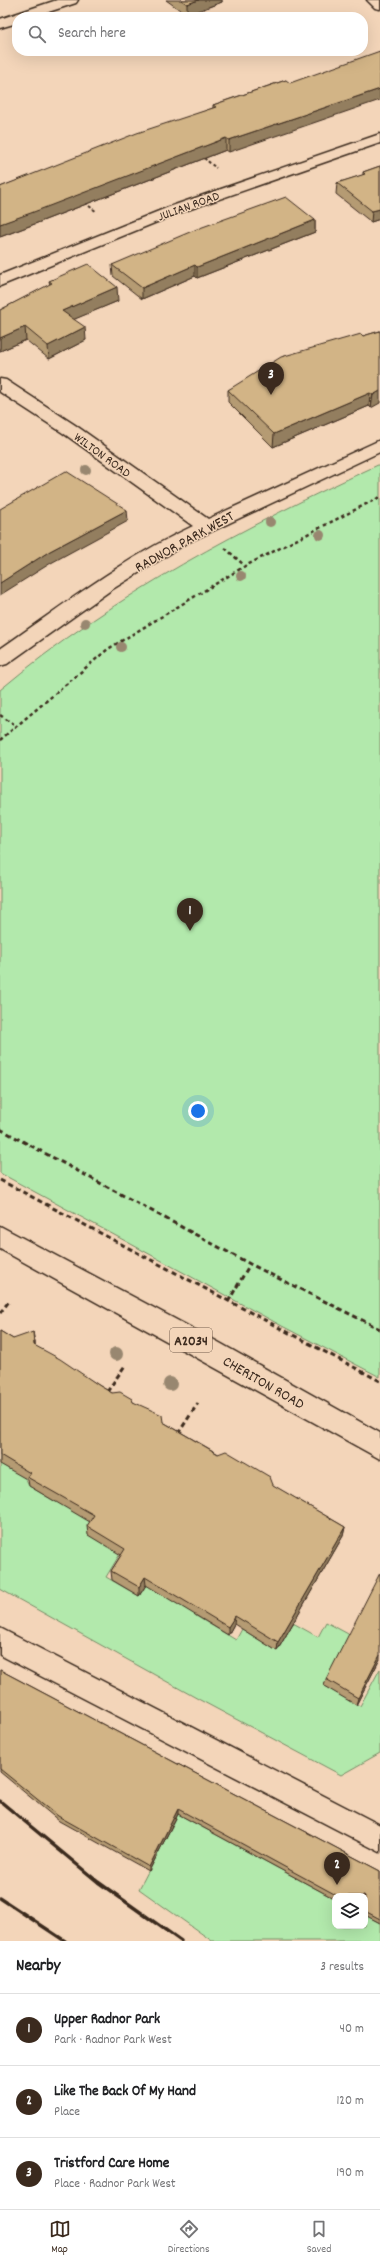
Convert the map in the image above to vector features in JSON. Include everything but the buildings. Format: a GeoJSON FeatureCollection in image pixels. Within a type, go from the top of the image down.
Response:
{"type":"FeatureCollection","features":[{"type":"Feature","properties":{"kind":"street"},"geometry":{"type":"LineString","coordinates":[[34,12],[71,0]]}},
{"type":"Feature","properties":{"kind":"street"},"geometry":{"type":"LineString","coordinates":[[374,0],[380,5]]}},
{"type":"Feature","properties":{"kind":"street"},"geometry":{"type":"LineString","coordinates":[[0,10],[12,19]]}},
{"type":"Feature","properties":{"kind":"street","name":"JULIAN ROAD"},"geometry":{"type":"LineString","coordinates":[[0,281],[174,210],[380,138]]}},
{"type":"Feature","properties":{"kind":"street","name":"WILTON ROAD"},"geometry":{"type":"LineString","coordinates":[[0,384],[69,429],[205,526]]}},
{"type":"Feature","properties":{"kind":"street","name":"RADNOR PARK WEST"},"geometry":{"type":"LineString","coordinates":[[0,659],[104,586],[205,526],[380,445]]}},
{"type":"Feature","properties":{"kind":"street","name":"CHERITON ROAD"},"geometry":{"type":"LineString","coordinates":[[0,1237],[209,1350],[380,1447]]}},
{"type":"Feature","properties":{"kind":"lane"},"geometry":{"type":"LineString","coordinates":[[0,1641],[380,1839]]}},
{"type":"Feature","properties":{"kind":"path"},"geometry":{"type":"LineString","coordinates":[[0,740],[108,649],[245,566],[361,505],[380,497]]}},
{"type":"Feature","properties":{"kind":"path"},"geometry":{"type":"LineString","coordinates":[[221,546],[245,566]]}},
{"type":"Feature","properties":{"kind":"path"},"geometry":{"type":"LineString","coordinates":[[0,715],[16,726]]}},
{"type":"Feature","properties":{"kind":"path"},"geometry":{"type":"LineString","coordinates":[[0,1129],[250,1264],[380,1329]]}},
{"type":"Feature","properties":{"kind":"path"},"geometry":{"type":"LineString","coordinates":[[0,1180],[228,1302],[380,1381]]}},
{"type":"Feature","properties":{"kind":"path"},"geometry":{"type":"LineString","coordinates":[[228,1302],[250,1264]]}},
{"type":"Feature","properties":{"kind":"path"},"geometry":{"type":"LineString","coordinates":[[0,1313],[10,1300]]}},
{"type":"Feature","properties":{"kind":"path"},"geometry":{"type":"LineString","coordinates":[[103,1398],[126,1364]]}},
{"type":"Feature","properties":{"kind":"path"},"geometry":{"type":"LineString","coordinates":[[174,1439],[198,1403]]}},
{"type":"Feature","properties":{"kind":"green space"},"geometry":{"type":"Polygon","coordinates":[[[380,464],[380,1377],[282,1326],[0,1173],[0,690],[44,655],[89,623],[135,592],[182,564],[280,512],[380,464]]]}},
{"type":"Feature","properties":{"kind":"green space"},"geometry":{"type":"Polygon","coordinates":[[[0,1431],[29,1486],[56,1502],[75,1475],[120,1554],[106,1577],[139,1596],[178,1533],[196,1616],[236,1640],[242,1629],[277,1651],[293,1623],[318,1637],[326,1622],[350,1635],[324,1686],[360,1706],[380,1669],[380,1753],[341,1775],[200,1700],[0,1589],[0,1431]]]}},
{"type":"Feature","properties":{"kind":"green space"},"geometry":{"type":"Polygon","coordinates":[[[178,1814],[332,1897],[332,1929],[368,1929],[368,1917],[380,1923],[380,1941],[212,1941],[139,1889],[178,1814]]]}},
{"type":"Feature","properties":{"kind":"railway"},"geometry":{"type":"LineString","coordinates":[[0,1801],[98,1882],[181,1941]]}},
{"type":"Feature","properties":{"kind":"railway"},"geometry":{"type":"LineString","coordinates":[[0,1898],[65,1941]]}},
{"type":"Feature","properties":{"kind":"place","name":"Tristford Care Home"},"geometry":{"type":"Point","coordinates":[271,395]}},
{"type":"Feature","properties":{"kind":"place","name":"Upper Radnor Park"},"geometry":{"type":"Point","coordinates":[190,931]}},
{"type":"Feature","properties":{"kind":"place","name":"Like The Back Of My Hand"},"geometry":{"type":"Point","coordinates":[337,1885]}}]}
